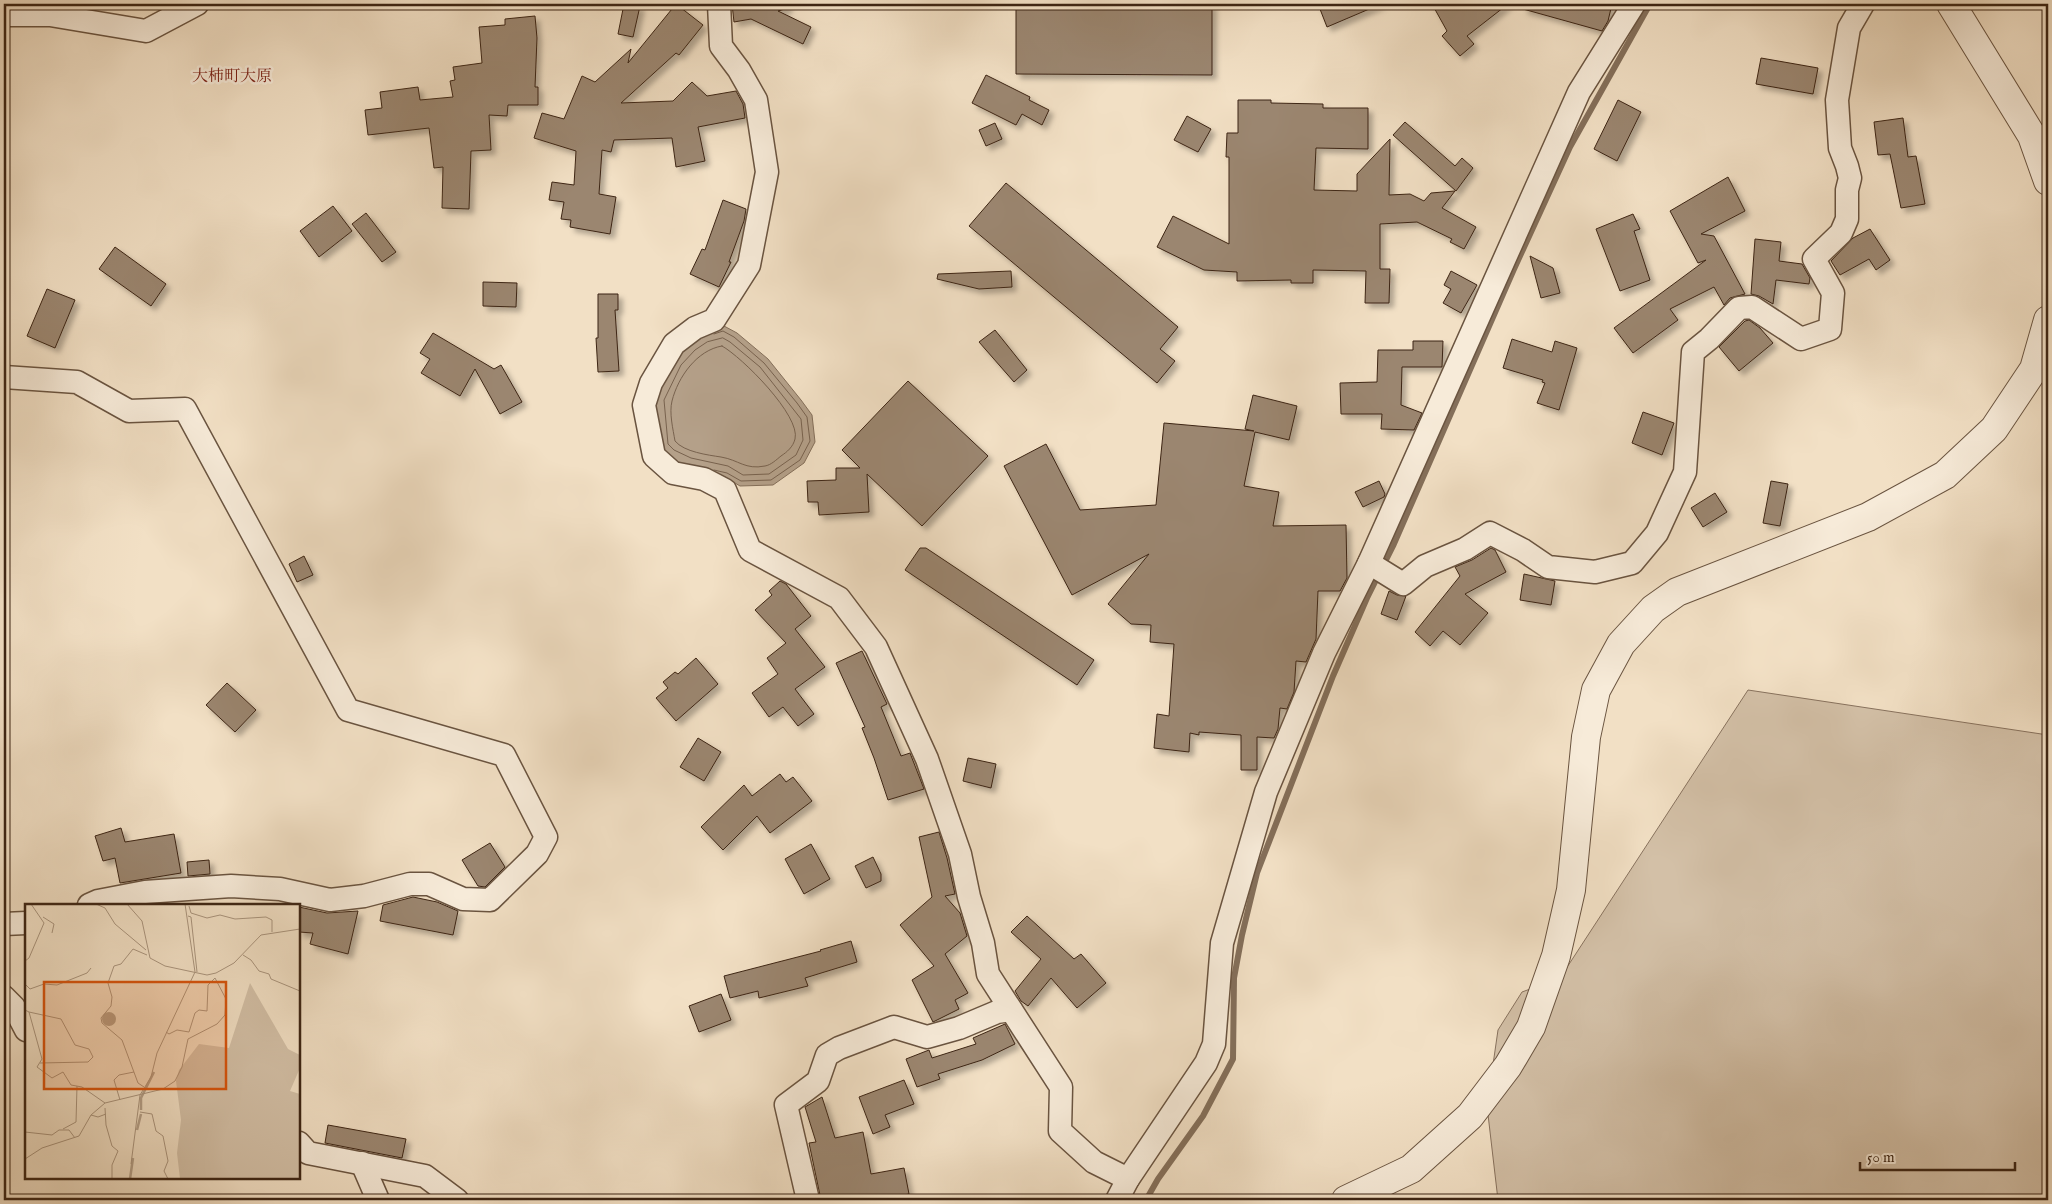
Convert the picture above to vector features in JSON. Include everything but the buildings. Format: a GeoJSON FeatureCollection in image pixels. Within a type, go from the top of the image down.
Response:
{"type":"FeatureCollection","features":[{"type":"Feature","properties":{"kind":"street"},"geometry":{"type":"LineString","coordinates":[[4,14],[50,15],[146,30],[197,4]]}},
{"type":"Feature","properties":{"kind":"street"},"geometry":{"type":"LineString","coordinates":[[719,4],[721,46],[739,70],[756,100],[767,172],[749,265],[714,320],[695,328],[674,344],[651,383],[644,405],[654,456],[673,473],[704,479],[725,490],[750,550],[839,598],[876,648],[927,759],[960,854],[969,897],[983,942],[988,974],[1061,1087],[1060,1131],[1094,1162],[1128,1179]]}},
{"type":"Feature","properties":{"kind":"street"},"geometry":{"type":"LineString","coordinates":[[1117,1200],[1128,1179],[1206,1063],[1214,1044],[1222,942],[1266,792],[1324,653],[1368,563],[1579,92],[1634,4]]}},
{"type":"Feature","properties":{"kind":"street"},"geometry":{"type":"LineString","coordinates":[[1368,563],[1402,584],[1425,566],[1465,548],[1490,533],[1523,550],[1548,567],[1595,572],[1632,563],[1657,533],[1686,472],[1694,352],[1739,308],[1752,307],[1801,339],[1830,329],[1833,293],[1814,259],[1841,233],[1847,220],[1847,190],[1850,178],[1840,148],[1837,100],[1849,28],[1863,4]]}},
{"type":"Feature","properties":{"kind":"street"},"geometry":{"type":"LineString","coordinates":[[1951,4],[2032,136],[2048,181]]}},
{"type":"Feature","properties":{"kind":"street"},"geometry":{"type":"LineString","coordinates":[[1346,1200],[1410,1169],[1470,1116],[1508,1066],[1531,1027],[1556,956],[1571,890],[1586,737],[1596,690],[1621,644],[1653,609],[1677,592],[1868,517],[1945,475],[1994,429],[2034,369],[2048,320]]}},
{"type":"Feature","properties":{"kind":"street"},"geometry":{"type":"LineString","coordinates":[[4,377],[77,382],[129,412],[185,409],[348,710],[504,755],[546,837],[537,854],[490,900],[463,898],[430,884],[410,884],[364,896],[330,900],[280,889],[231,886],[145,892],[91,904]]}},
{"type":"Feature","properties":{"kind":"street"},"geometry":{"type":"LineString","coordinates":[[4,924],[25,924]]}},
{"type":"Feature","properties":{"kind":"street"},"geometry":{"type":"LineString","coordinates":[[4,997],[14,1007],[25,1028]]}},
{"type":"Feature","properties":{"kind":"street"},"geometry":{"type":"LineString","coordinates":[[808,1200],[786,1105],[818,1081],[827,1055],[839,1048],[894,1027],[927,1037],[959,1028],[997,1012],[1011,1010]]}},
{"type":"Feature","properties":{"kind":"street"},"geometry":{"type":"LineString","coordinates":[[300,1144],[308,1153],[426,1176],[457,1200]]}},
{"type":"Feature","properties":{"kind":"street"},"geometry":{"type":"LineString","coordinates":[[362,1163],[378,1200]]}},
{"type":"Feature","properties":{"kind":"shaded area"},"geometry":{"type":"Polygon","coordinates":[[[1748,690],[2048,735],[2048,1200],[1498,1200],[1487,1106],[1498,1030],[1522,992],[1560,978],[1748,690]]]}},
{"type":"Feature","properties":{"kind":"water"},"geometry":{"type":"Polygon","coordinates":[[[724,326],[737,333],[768,359],[812,415],[815,442],[804,463],[773,485],[740,486],[725,477],[706,474],[667,460],[653,409],[672,359],[702,332],[724,326]]]}},
{"type":"Feature","properties":{"kind":"waterway"},"geometry":{"type":"LineString","coordinates":[[1146,1200],[1158,1179],[1203,1116],[1233,1059],[1234,978],[1257,873],[1333,676],[1367,598],[1393,546],[1514,269],[1570,147],[1650,4]]}},
{"type":"Feature","properties":{"kind":"district","name":"大柿町大原"},"geometry":{"type":"Point","coordinates":[232,77]}}]}
